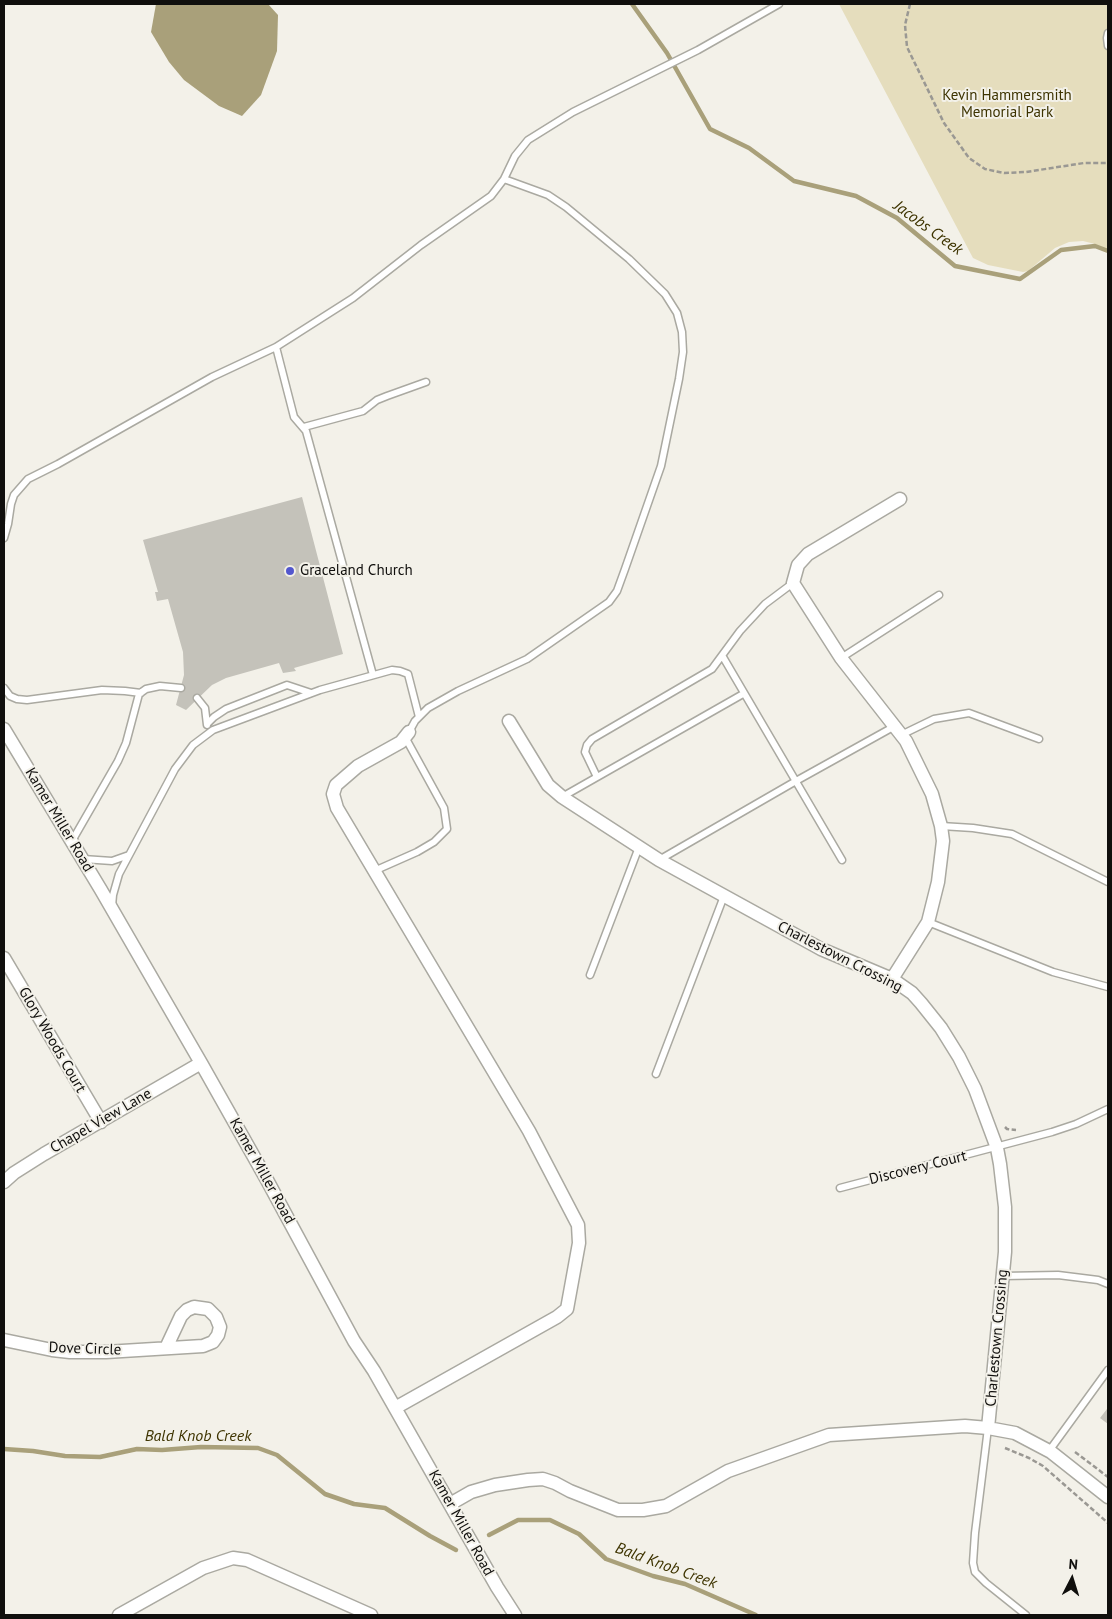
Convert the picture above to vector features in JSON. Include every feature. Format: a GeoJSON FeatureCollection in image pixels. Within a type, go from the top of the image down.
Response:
{"type":"FeatureCollection","features":[{"type":"Feature","properties":{"kind":"street"},"geometry":{"type":"LineString","coordinates":[[892,979],[928,922],[938,882],[943,841],[941,826],[932,794],[906,741],[841,658],[793,583],[798,566],[808,554],[900,499]]}},
{"type":"Feature","properties":{"kind":"street","name":"Charlestown Crossing"},"geometry":{"type":"LineString","coordinates":[[509,721],[548,785],[562,797],[659,860],[821,949],[892,979],[912,993],[922,1003],[941,1028],[959,1057],[975,1088],[997,1148],[1005,1207],[1005,1252],[988,1428],[1015,1433],[1049,1450],[1108,1497]]}},
{"type":"Feature","properties":{"kind":"street","name":"Kamer Miller Road"},"geometry":{"type":"LineString","coordinates":[[4,729],[112,910],[276,1196],[354,1341],[395,1408],[512,1612]]}},
{"type":"Feature","properties":{"kind":"street"},"geometry":{"type":"LineString","coordinates":[[395,1408],[558,1317],[567,1309],[579,1242],[578,1225],[529,1131],[337,808],[333,794],[336,785],[358,766],[401,742],[407,734]]}},
{"type":"Feature","properties":{"kind":"street","name":"Glory Woods Court"},"geometry":{"type":"LineString","coordinates":[[4,958],[101,1122]]}},
{"type":"Feature","properties":{"kind":"street","name":"Chapel View Lane"},"geometry":{"type":"LineString","coordinates":[[4,1182],[14,1173],[44,1154],[200,1063]]}},
{"type":"Feature","properties":{"kind":"street","name":"Dove Circle"},"geometry":{"type":"LineString","coordinates":[[4,1340],[70,1352],[166,1348]]}},
{"type":"Feature","properties":{"kind":"street"},"geometry":{"type":"LineString","coordinates":[[450,1504],[471,1492],[495,1485],[542,1479],[618,1510],[642,1510],[666,1506],[728,1471],[829,1435],[965,1426],[988,1428]]}},
{"type":"Feature","properties":{"kind":"street"},"geometry":{"type":"LineString","coordinates":[[119,1615],[204,1568],[233,1558],[247,1560],[371,1615]]}},
{"type":"Feature","properties":{"kind":"street"},"geometry":{"type":"LineString","coordinates":[[499,1615],[512,1612]]}},
{"type":"Feature","properties":{"kind":"lane"},"geometry":{"type":"LineString","coordinates":[[4,538],[11,504],[18,490],[28,479],[212,377],[276,347],[353,298],[421,245],[491,196],[504,178],[514,156],[528,140],[573,112],[680,59],[779,4]]}},
{"type":"Feature","properties":{"kind":"lane"},"geometry":{"type":"LineString","coordinates":[[1108,33],[1108,46]]}},
{"type":"Feature","properties":{"kind":"lane"},"geometry":{"type":"LineString","coordinates":[[374,871],[417,852],[434,842],[447,829],[444,808],[407,734],[419,717],[428,708],[458,691],[527,659],[609,602],[617,590],[661,466],[679,379],[683,352],[682,332],[677,313],[665,294],[630,259],[566,206],[548,195],[504,178]]}},
{"type":"Feature","properties":{"kind":"lane"},"geometry":{"type":"LineString","coordinates":[[276,347],[294,417],[304,427],[310,445],[373,675]]}},
{"type":"Feature","properties":{"kind":"lane"},"geometry":{"type":"LineString","coordinates":[[304,427],[363,411],[377,400],[426,382]]}},
{"type":"Feature","properties":{"kind":"lane"},"geometry":{"type":"LineString","coordinates":[[597,777],[585,752],[587,745],[592,739],[712,669],[740,631],[765,604],[793,583]]}},
{"type":"Feature","properties":{"kind":"lane"},"geometry":{"type":"LineString","coordinates":[[841,658],[939,595]]}},
{"type":"Feature","properties":{"kind":"lane"},"geometry":{"type":"LineString","coordinates":[[723,656],[842,860]]}},
{"type":"Feature","properties":{"kind":"lane"},"geometry":{"type":"LineString","coordinates":[[112,910],[113,895],[119,874],[175,769],[193,745],[207,734],[222,726],[311,694],[392,670],[408,674],[419,717]]}},
{"type":"Feature","properties":{"kind":"lane"},"geometry":{"type":"LineString","coordinates":[[207,724],[226,708],[287,685],[311,694]]}},
{"type":"Feature","properties":{"kind":"lane"},"geometry":{"type":"LineString","coordinates":[[71,841],[118,761],[126,743],[136,701],[140,694],[146,689],[160,686],[181,688]]}},
{"type":"Feature","properties":{"kind":"lane"},"geometry":{"type":"LineString","coordinates":[[4,688],[10,696],[16,699],[27,700],[102,690],[140,694]]}},
{"type":"Feature","properties":{"kind":"lane"},"geometry":{"type":"LineString","coordinates":[[562,797],[744,694]]}},
{"type":"Feature","properties":{"kind":"lane"},"geometry":{"type":"LineString","coordinates":[[197,698],[205,708],[207,734]]}},
{"type":"Feature","properties":{"kind":"lane"},"geometry":{"type":"LineString","coordinates":[[659,860],[796,781],[898,731],[934,719],[969,713],[1039,738]]}},
{"type":"Feature","properties":{"kind":"lane"},"geometry":{"type":"LineString","coordinates":[[941,826],[973,828],[1012,834],[1108,882]]}},
{"type":"Feature","properties":{"kind":"lane"},"geometry":{"type":"LineString","coordinates":[[590,975],[639,848]]}},
{"type":"Feature","properties":{"kind":"lane"},"geometry":{"type":"LineString","coordinates":[[82,859],[112,862],[129,855]]}},
{"type":"Feature","properties":{"kind":"lane"},"geometry":{"type":"LineString","coordinates":[[656,1074],[724,896]]}},
{"type":"Feature","properties":{"kind":"lane"},"geometry":{"type":"LineString","coordinates":[[928,922],[1053,972],[1108,987]]}},
{"type":"Feature","properties":{"kind":"lane","name":"Discovery Court"},"geometry":{"type":"LineString","coordinates":[[840,1188],[997,1148],[1076,1124],[1108,1109]]}},
{"type":"Feature","properties":{"kind":"lane"},"geometry":{"type":"LineString","coordinates":[[1003,1276],[1058,1275],[1098,1280],[1108,1284]]}},
{"type":"Feature","properties":{"kind":"lane"},"geometry":{"type":"LineString","coordinates":[[1049,1450],[1108,1370]]}},
{"type":"Feature","properties":{"kind":"lane"},"geometry":{"type":"LineString","coordinates":[[988,1428],[973,1563],[975,1572],[986,1583],[1026,1615]]}},
{"type":"Feature","properties":{"kind":"path"},"geometry":{"type":"LineString","coordinates":[[910,4],[906,25],[907,47],[944,123],[969,158],[985,169],[1004,173],[1026,172],[1084,162],[1108,163]]}},
{"type":"Feature","properties":{"kind":"path"},"geometry":{"type":"LineString","coordinates":[[1001,1122],[1007,1130],[1024,1128]]}},
{"type":"Feature","properties":{"kind":"path"},"geometry":{"type":"LineString","coordinates":[[1005,1448],[1043,1466],[1108,1524]]}},
{"type":"Feature","properties":{"kind":"path"},"geometry":{"type":"LineString","coordinates":[[1071,1449],[1108,1476]]}},
{"type":"Feature","properties":{"kind":"green space","name":"Kevin Hammersmith Memorial Park"},"geometry":{"type":"Polygon","coordinates":[[[839,4],[1108,4],[1108,253],[1095,244],[1083,241],[1069,242],[1055,248],[1028,271],[1023,272],[988,265],[973,258],[839,4]]]}},
{"type":"Feature","properties":{"kind":"shaded area"},"geometry":{"type":"Polygon","coordinates":[[[156,4],[268,4],[278,15],[277,51],[261,95],[242,116],[219,106],[184,80],[169,62],[151,32],[156,4]]]}},
{"type":"Feature","properties":{"kind":"building"},"geometry":{"type":"Polygon","coordinates":[[[302,497],[343,654],[294,668],[296,671],[283,673],[279,663],[226,678],[212,685],[186,710],[176,705],[184,675],[183,652],[168,599],[157,601],[155,592],[158,592],[143,540],[302,497]]]}},
{"type":"Feature","properties":{"kind":"building"},"geometry":{"type":"Polygon","coordinates":[[[1108,1410],[1108,1424],[1100,1418],[1108,1410]]]}},
{"type":"Feature","properties":{"kind":"waterway","name":"Jacobs Creek"},"geometry":{"type":"LineString","coordinates":[[632,4],[667,53],[710,129],[749,148],[794,181],[856,196],[897,218],[955,266],[1020,279],[1061,250],[1095,246],[1108,251]]}},
{"type":"Feature","properties":{"kind":"waterway","name":"Bald Knob Creek"},"geometry":{"type":"LineString","coordinates":[[4,1449],[65,1456],[100,1457],[137,1449],[258,1448],[277,1455],[325,1494],[354,1504],[385,1508],[456,1550]]}},
{"type":"Feature","properties":{"kind":"waterway","name":"Bald Knob Creek"},"geometry":{"type":"LineString","coordinates":[[489,1535],[518,1520],[550,1520],[579,1534],[606,1559],[653,1576],[685,1584],[756,1615]]}},
{"type":"Feature","properties":{"kind":"place","name":"Graceland Church"},"geometry":{"type":"Point","coordinates":[290,571]}}]}
